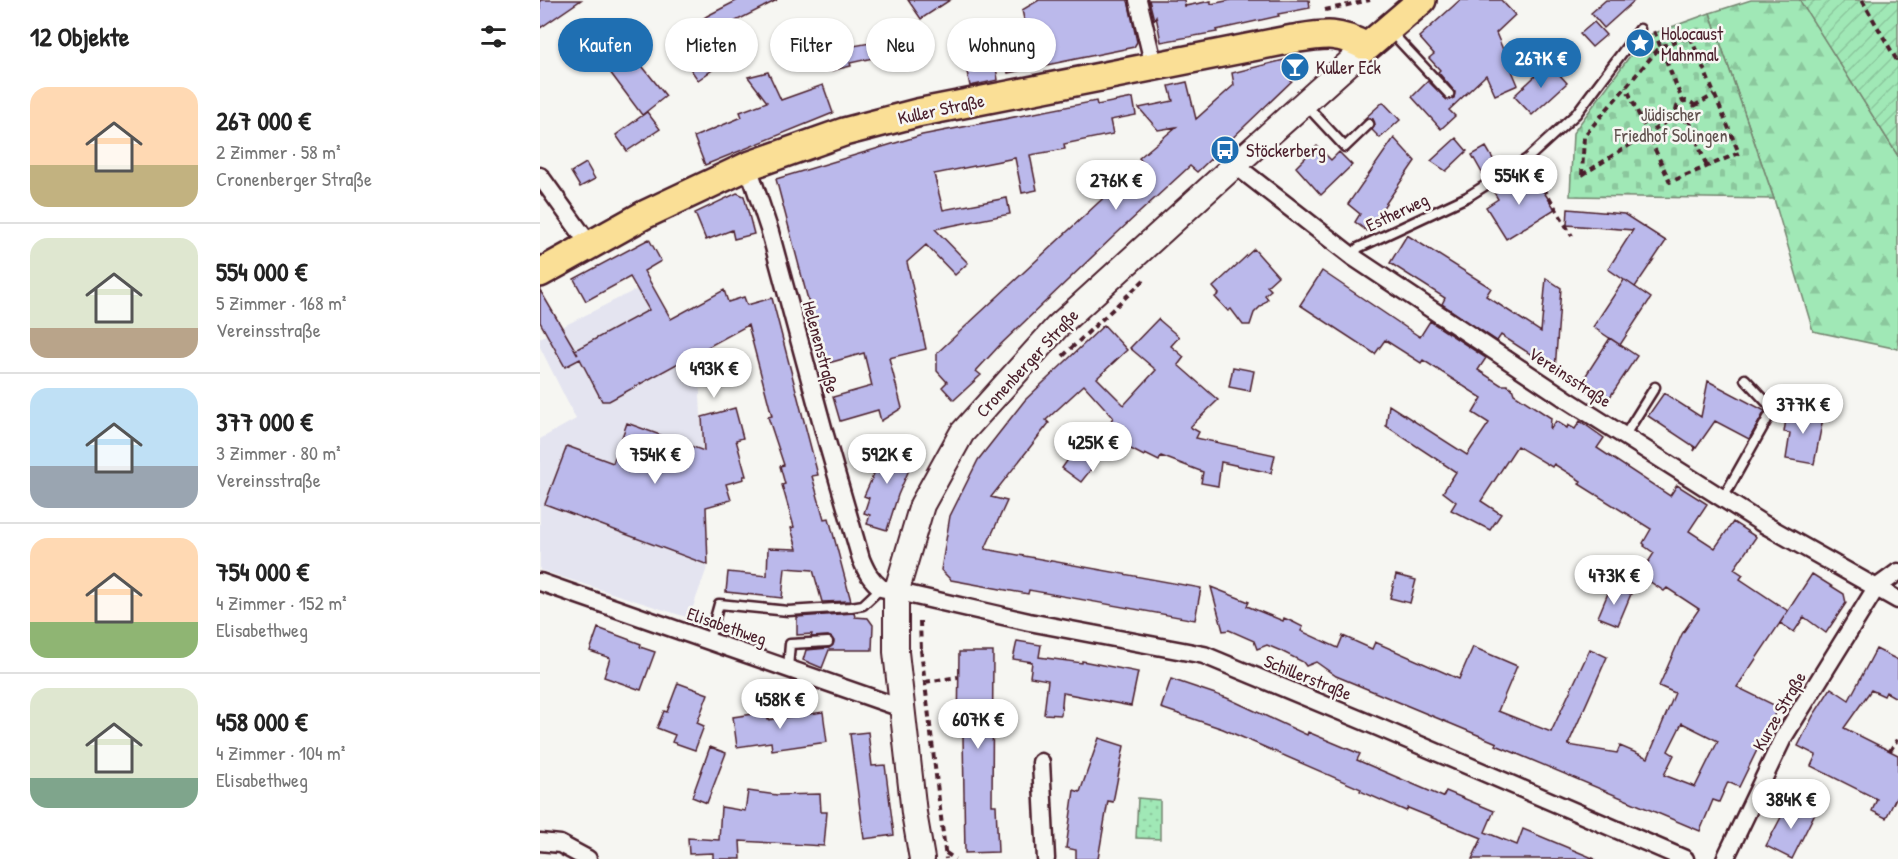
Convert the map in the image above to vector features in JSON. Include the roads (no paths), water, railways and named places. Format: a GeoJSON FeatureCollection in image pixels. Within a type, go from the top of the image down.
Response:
{"type":"FeatureCollection","features":[{"type":"Feature","properties":{"kind":"main road","name":"Cronenberger Straße"},"geometry":{"type":"LineString","coordinates":[[922,859],[901,708],[889,590],[922,505],[962,433],[1058,327],[1235,165],[1422,0]]}},
{"type":"Feature","properties":{"kind":"main road","name":"Kuller Straße"},"geometry":{"type":"LineString","coordinates":[[540,273],[589,244],[748,166],[844,132],[917,113],[1293,39],[1325,34],[1341,35],[1367,47]]}},
{"type":"Feature","properties":{"kind":"street"},"geometry":{"type":"LineString","coordinates":[[1138,0],[1154,66]]}},
{"type":"Feature","properties":{"kind":"street","name":"Vereinsstraße"},"geometry":{"type":"LineString","coordinates":[[1235,165],[1353,257],[1566,399],[1760,522],[1898,600]]}},
{"type":"Feature","properties":{"kind":"street","name":"Helenenstraße"},"geometry":{"type":"LineString","coordinates":[[748,166],[770,232],[861,559],[872,581],[889,590]]}},
{"type":"Feature","properties":{"kind":"street"},"geometry":{"type":"LineString","coordinates":[[540,176],[589,244]]}},
{"type":"Feature","properties":{"kind":"street"},"geometry":{"type":"LineString","coordinates":[[1876,588],[1898,572]]}},
{"type":"Feature","properties":{"kind":"street","name":"Elisabethweg"},"geometry":{"type":"LineString","coordinates":[[540,582],[901,708]]}},
{"type":"Feature","properties":{"kind":"street","name":"Kurze Straße"},"geometry":{"type":"LineString","coordinates":[[1725,859],[1783,738],[1876,588]]}},
{"type":"Feature","properties":{"kind":"street","name":"Schillerstraße"},"geometry":{"type":"LineString","coordinates":[[889,590],[1029,622],[1204,655],[1685,859]]}},
{"type":"Feature","properties":{"kind":"street"},"geometry":{"type":"LineString","coordinates":[[1041,762],[1046,859]]}},
{"type":"Feature","properties":{"kind":"street"},"geometry":{"type":"LineString","coordinates":[[540,842],[560,844],[588,859]]}},
{"type":"Feature","properties":{"kind":"lane","name":"Estherweg"},"geometry":{"type":"LineString","coordinates":[[1353,257],[1358,248],[1467,197],[1527,159],[1576,114],[1640,28]]}},
{"type":"Feature","properties":{"kind":"lane"},"geometry":{"type":"LineString","coordinates":[[1389,29],[1449,94]]}},
{"type":"Feature","properties":{"kind":"lane"},"geometry":{"type":"LineString","coordinates":[[1308,101],[1345,147],[1370,124]]}},
{"type":"Feature","properties":{"kind":"lane"},"geometry":{"type":"LineString","coordinates":[[1723,498],[1773,410],[1746,379]]}},
{"type":"Feature","properties":{"kind":"lane"},"geometry":{"type":"LineString","coordinates":[[1625,435],[1655,387]]}},
{"type":"Feature","properties":{"kind":"lane"},"geometry":{"type":"LineString","coordinates":[[709,640],[719,604],[788,610],[851,607],[863,605],[889,590]]}},
{"type":"Feature","properties":{"kind":"lane"},"geometry":{"type":"LineString","coordinates":[[789,668],[790,644],[828,642]]}},
{"type":"Feature","properties":{"kind":"place","name":"Holocaust Mahnmal"},"geometry":{"type":"Point","coordinates":[1640,43]}},
{"type":"Feature","properties":{"kind":"place","name":"Kuller Eck"},"geometry":{"type":"Point","coordinates":[1295,67]}},
{"type":"Feature","properties":{"kind":"place","name":"Stöckerberg"},"geometry":{"type":"Point","coordinates":[1225,150]}},
{"type":"Feature","properties":{"kind":"park label","name":"Jüdischer Friedhof Solingen"},"geometry":{"type":"Point","coordinates":[1671,124]}}]}
